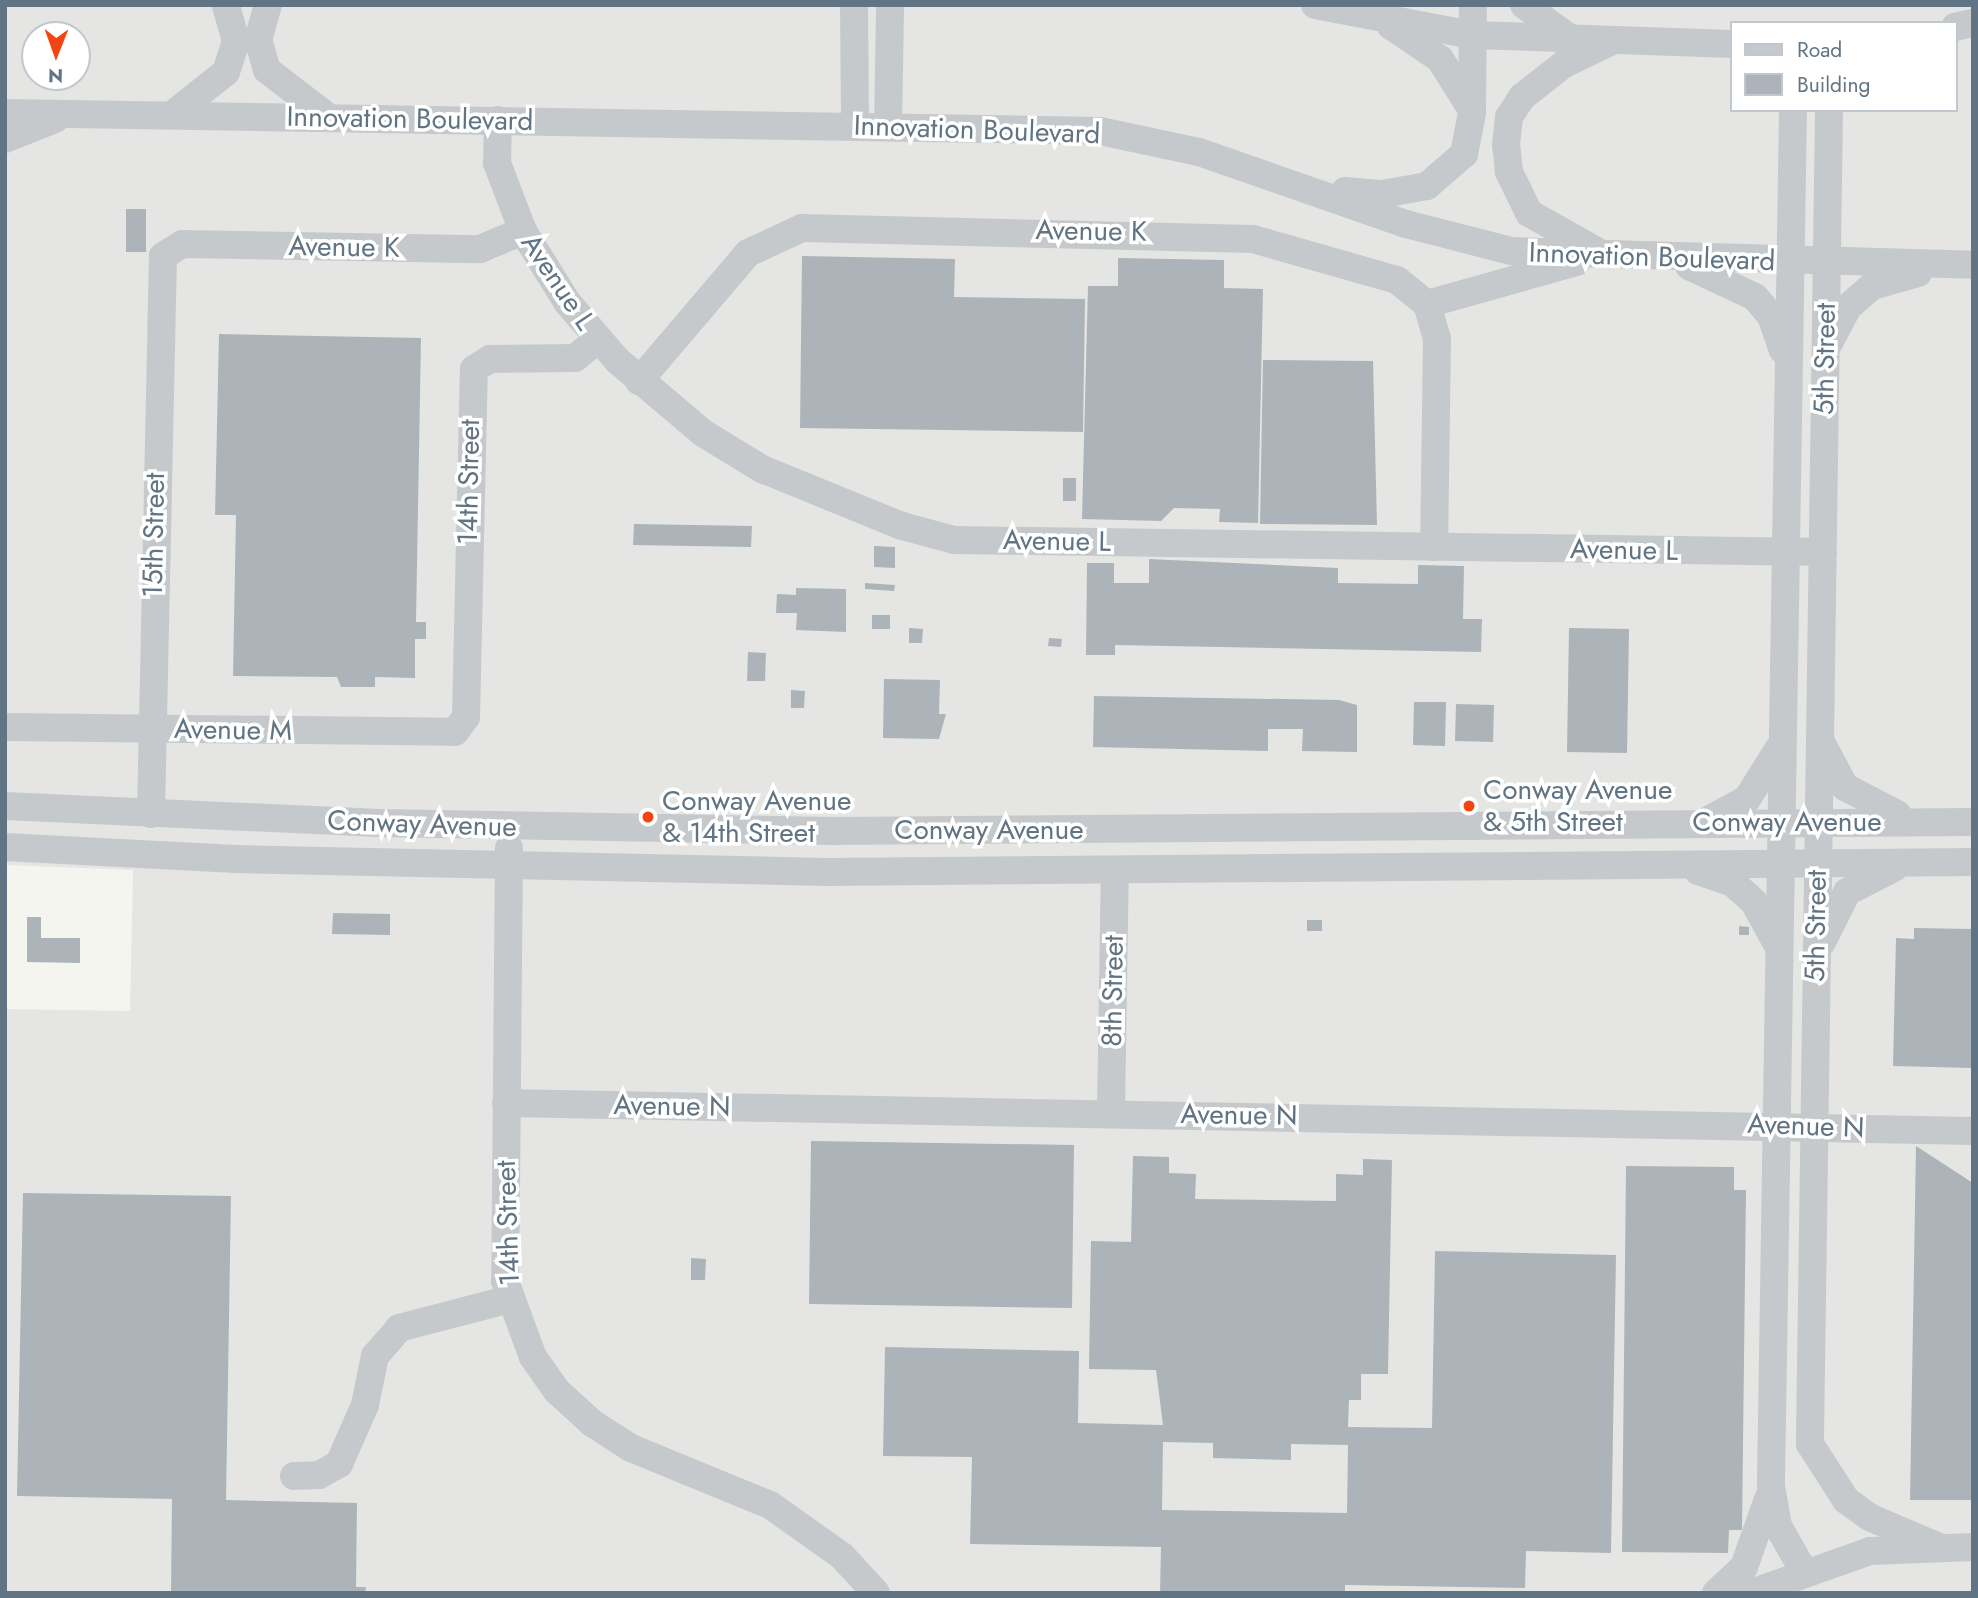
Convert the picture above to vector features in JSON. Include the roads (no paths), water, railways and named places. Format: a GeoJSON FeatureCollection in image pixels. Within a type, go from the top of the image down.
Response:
{"type":"FeatureCollection","features":[{"type":"Feature","properties":{"kind":"street"},"geometry":{"type":"LineString","coordinates":[[172,115],[226,72],[236,41],[226,5]]}},
{"type":"Feature","properties":{"kind":"street"},"geometry":{"type":"LineString","coordinates":[[268,5],[258,39],[267,70],[330,118]]}},
{"type":"Feature","properties":{"kind":"street"},"geometry":{"type":"LineString","coordinates":[[855,5],[855,125]]}},
{"type":"Feature","properties":{"kind":"street"},"geometry":{"type":"LineString","coordinates":[[888,125],[891,5]]}},
{"type":"Feature","properties":{"kind":"street"},"geometry":{"type":"LineString","coordinates":[[1315,5],[1473,35],[1730,44]]}},
{"type":"Feature","properties":{"kind":"street"},"geometry":{"type":"LineString","coordinates":[[1311,188],[1382,194],[1427,186],[1450,173],[1464,154],[1472,113],[1473,5]]}},
{"type":"Feature","properties":{"kind":"street"},"geometry":{"type":"LineString","coordinates":[[1524,5],[1572,40]]}},
{"type":"Feature","properties":{"kind":"street"},"geometry":{"type":"LineString","coordinates":[[1376,17],[1440,59],[1462,86],[1472,113]]}},
{"type":"Feature","properties":{"kind":"street"},"geometry":{"type":"LineString","coordinates":[[1614,41],[1564,64],[1522,97],[1509,117],[1506,145],[1509,172],[1529,213],[1614,259]]}},
{"type":"Feature","properties":{"kind":"street","name":"5th Street"},"geometry":{"type":"LineString","coordinates":[[1793,112],[1771,1486],[1778,1526],[1803,1570]]}},
{"type":"Feature","properties":{"kind":"street","name":"5th Street"},"geometry":{"type":"LineString","coordinates":[[1829,112],[1810,1444],[1846,1500],[1869,1517],[1939,1546]]}},
{"type":"Feature","properties":{"kind":"street","name":"Innovation Boulevard"},"geometry":{"type":"LineString","coordinates":[[5,113],[888,125],[1100,131],[1199,152],[1311,188],[1406,224],[1511,251],[1614,259],[1961,265]]}},
{"type":"Feature","properties":{"kind":"street"},"geometry":{"type":"LineString","coordinates":[[5,139],[69,114]]}},
{"type":"Feature","properties":{"kind":"street","name":"Avenue L"},"geometry":{"type":"LineString","coordinates":[[498,120],[497,163],[523,231],[597,340],[639,381],[703,433],[762,469],[902,526],[954,540],[1823,552]]}},
{"type":"Feature","properties":{"kind":"street","name":"Avenue K"},"geometry":{"type":"LineString","coordinates":[[639,381],[748,253],[774,237],[812,227],[1253,239],[1397,279],[1427,304]]}},
{"type":"Feature","properties":{"kind":"street","name":"Avenue K"},"geometry":{"type":"LineString","coordinates":[[163,256],[183,244],[480,249],[523,231]]}},
{"type":"Feature","properties":{"kind":"street","name":"15th Street"},"geometry":{"type":"LineString","coordinates":[[151,814],[150,730],[163,256]]}},
{"type":"Feature","properties":{"kind":"street"},"geometry":{"type":"LineString","coordinates":[[1434,547],[1437,338],[1427,304],[1585,258]]}},
{"type":"Feature","properties":{"kind":"street"},"geometry":{"type":"LineString","coordinates":[[1674,260],[1755,297],[1771,316],[1788,365]]}},
{"type":"Feature","properties":{"kind":"street"},"geometry":{"type":"LineString","coordinates":[[1825,355],[1848,307],[1872,286],[1961,265]]}},
{"type":"Feature","properties":{"kind":"street","name":"14th Street"},"geometry":{"type":"LineString","coordinates":[[460,728],[466,717],[474,369],[490,359],[575,358],[597,340]]}},
{"type":"Feature","properties":{"kind":"street","name":"Avenue M"},"geometry":{"type":"LineString","coordinates":[[5,727],[150,730],[460,728]]}},
{"type":"Feature","properties":{"kind":"street"},"geometry":{"type":"LineString","coordinates":[[1701,823],[1747,799],[1783,739]]}},
{"type":"Feature","properties":{"kind":"street"},"geometry":{"type":"LineString","coordinates":[[1820,740],[1845,787],[1863,802],[1930,822]]}},
{"type":"Feature","properties":{"kind":"street","name":"Conway Avenue"},"geometry":{"type":"LineString","coordinates":[[5,806],[510,827],[833,831],[1781,821],[1973,822]]}},
{"type":"Feature","properties":{"kind":"street","name":"14th Street"},"geometry":{"type":"LineString","coordinates":[[510,827],[504,1239],[510,1299],[533,1357],[557,1391],[592,1423],[631,1448],[770,1505],[842,1556],[876,1593]]}},
{"type":"Feature","properties":{"kind":"street","name":"Conway Avenue"},"geometry":{"type":"LineString","coordinates":[[5,847],[509,866],[1115,870],[1973,862]]}},
{"type":"Feature","properties":{"kind":"street"},"geometry":{"type":"LineString","coordinates":[[1815,969],[1847,892],[1861,880],[1916,862]]}},
{"type":"Feature","properties":{"kind":"street"},"geometry":{"type":"LineString","coordinates":[[1675,864],[1732,883],[1771,925],[1779,950]]}},
{"type":"Feature","properties":{"kind":"street","name":"8th Street"},"geometry":{"type":"LineString","coordinates":[[1111,1113],[1115,870]]}},
{"type":"Feature","properties":{"kind":"street","name":"Avenue N"},"geometry":{"type":"LineString","coordinates":[[506,1102],[1776,1124],[1973,1131]]}},
{"type":"Feature","properties":{"kind":"street"},"geometry":{"type":"LineString","coordinates":[[294,1476],[319,1475],[339,1464],[365,1405],[375,1356],[399,1328],[510,1299]]}},
{"type":"Feature","properties":{"kind":"street"},"geometry":{"type":"LineString","coordinates":[[1716,1593],[1744,1567],[1759,1541],[1771,1486]]}},
{"type":"Feature","properties":{"kind":"street"},"geometry":{"type":"LineString","coordinates":[[1751,1593],[1803,1570],[1870,1551],[1939,1546],[1973,1548]]}},
{"type":"Feature","properties":{"kind":"place","name":"Conway Avenue & 5th Street"},"geometry":{"type":"Point","coordinates":[1469,806]}},
{"type":"Feature","properties":{"kind":"place","name":"Conway Avenue & 14th Street"},"geometry":{"type":"Point","coordinates":[648,817]}}]}
